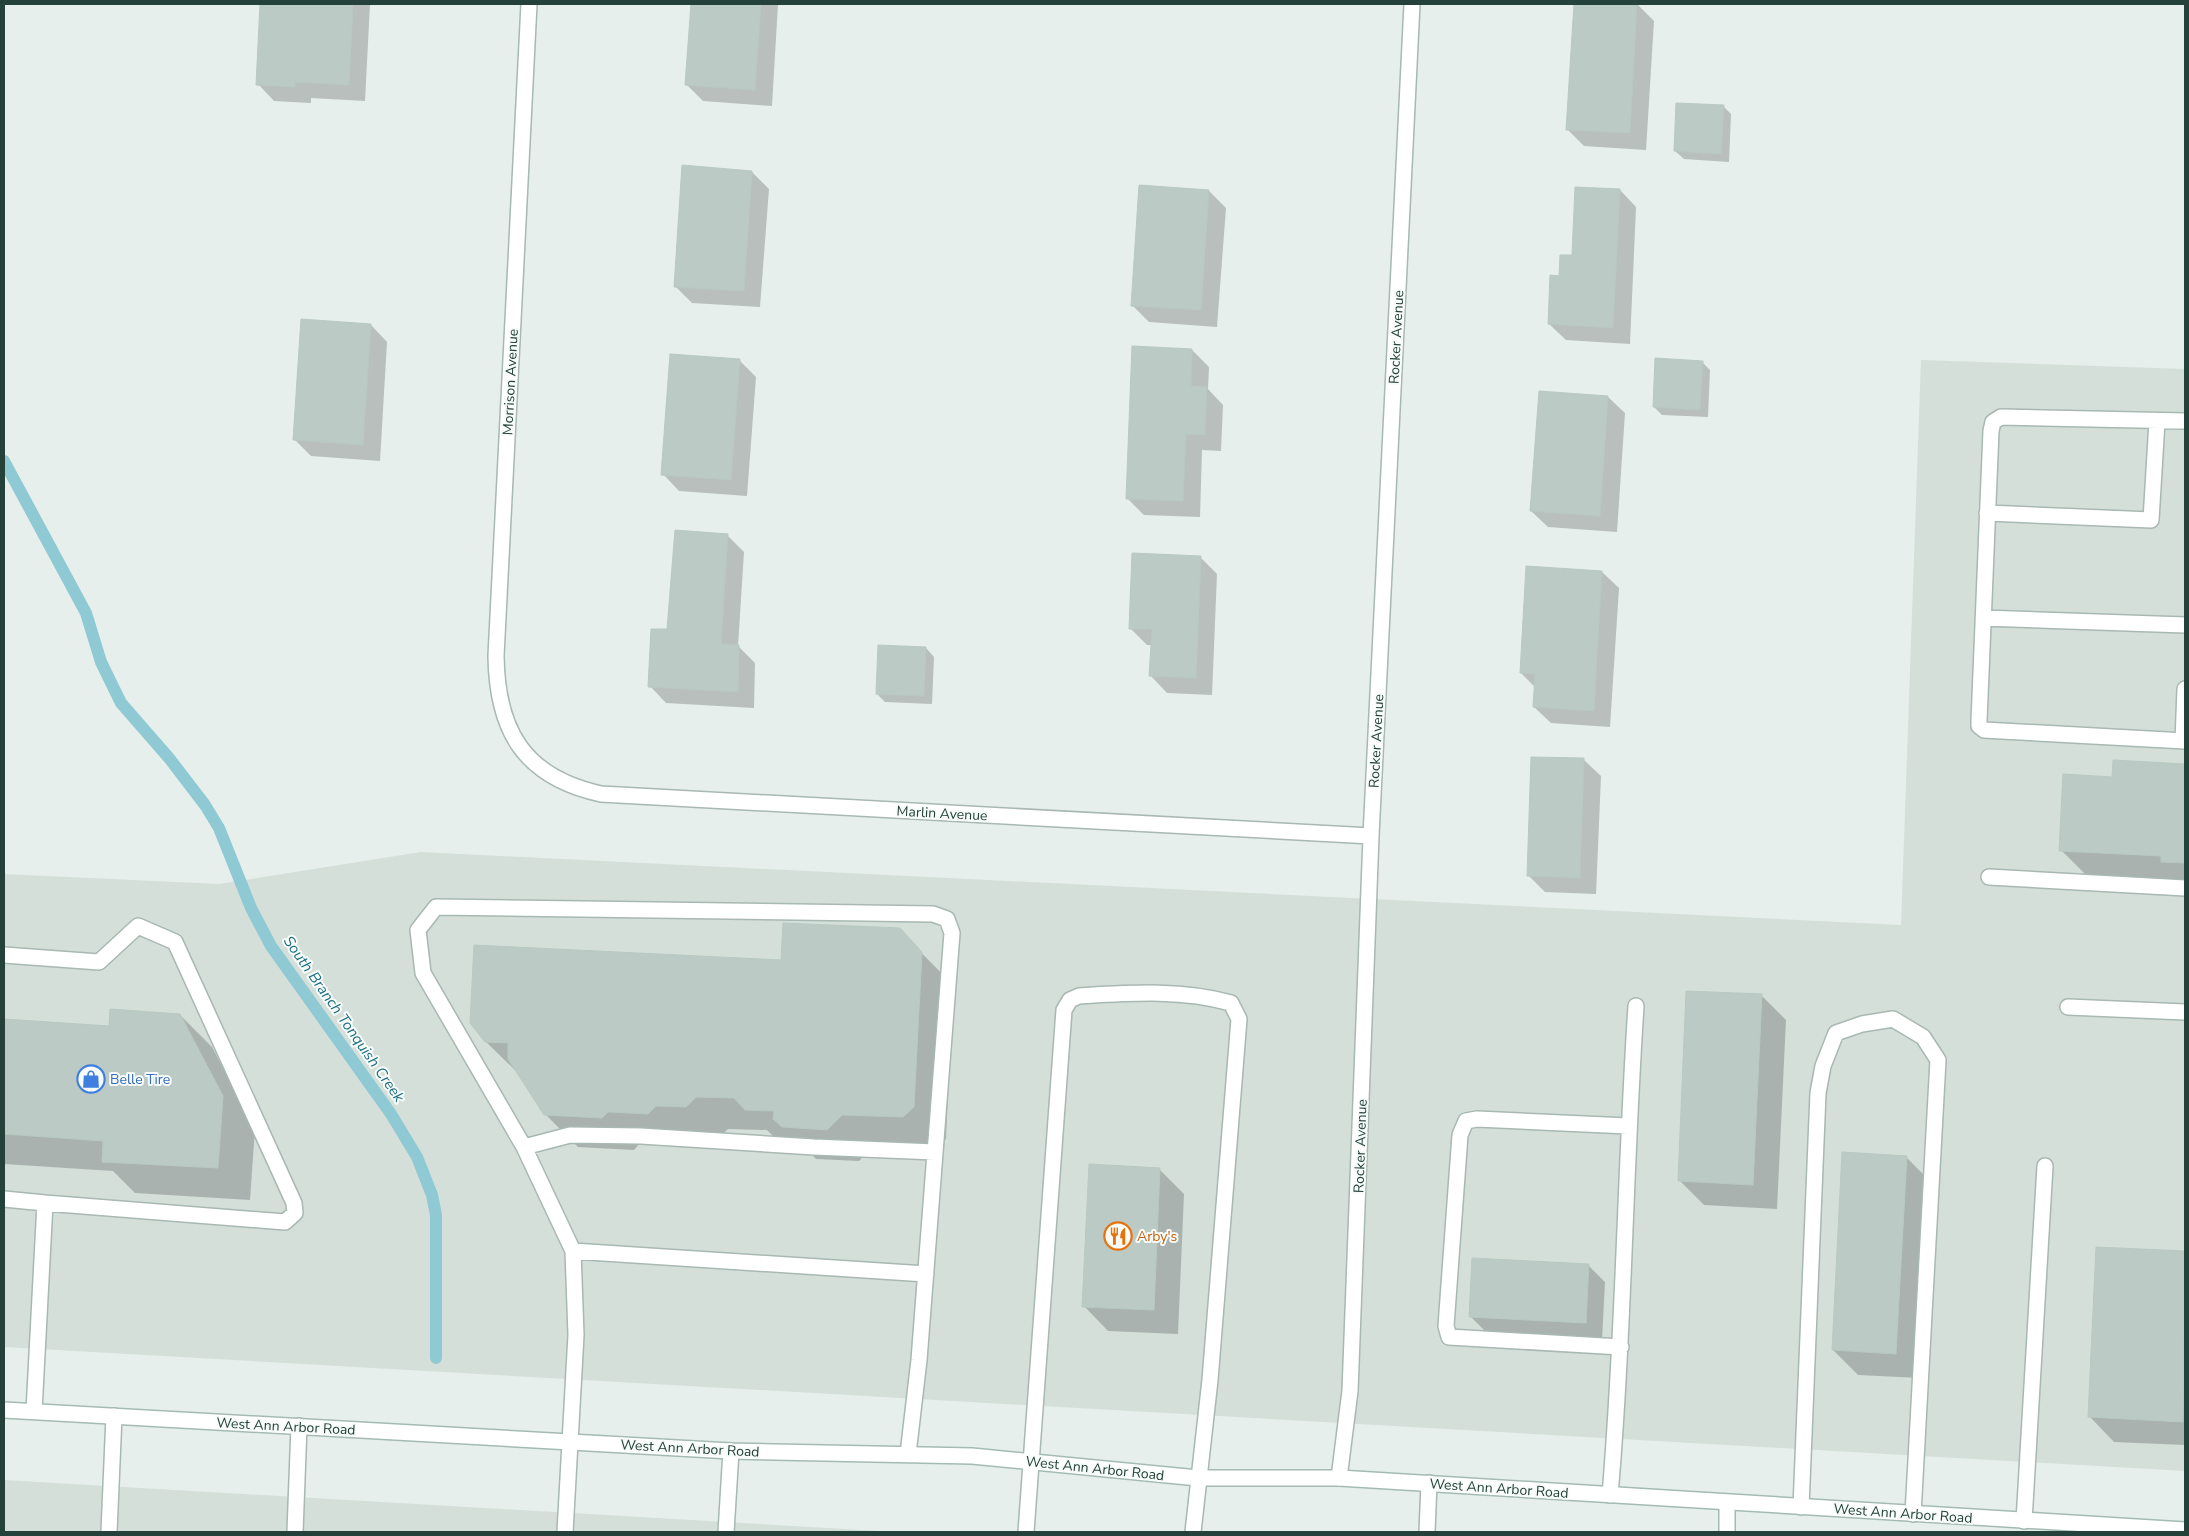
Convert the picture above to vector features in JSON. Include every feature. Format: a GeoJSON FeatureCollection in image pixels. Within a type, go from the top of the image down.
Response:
{"type":"FeatureCollection","features":[{"type":"Feature","properties":{"kind":"street","name":"Morrison Avenue"},"geometry":{"type":"LineString","coordinates":[[525,754],[511,733],[500,707],[496,686],[496,656],[529,4]]}},
{"type":"Feature","properties":{"kind":"street","name":"Rocker Avenue"},"geometry":{"type":"LineString","coordinates":[[1338,1478],[1350,1390],[1372,836],[1412,4]]}},
{"type":"Feature","properties":{"kind":"street"},"geometry":{"type":"LineString","coordinates":[[2185,421],[2001,417],[1993,422],[1987,513],[1979,726],[1984,730],[2184,741],[2185,689]]}},
{"type":"Feature","properties":{"kind":"street"},"geometry":{"type":"LineString","coordinates":[[1987,513],[2151,520],[2157,420]]}},
{"type":"Feature","properties":{"kind":"street"},"geometry":{"type":"LineString","coordinates":[[1983,618],[2185,625]]}},
{"type":"Feature","properties":{"kind":"street","name":"Marlin Avenue"},"geometry":{"type":"LineString","coordinates":[[525,754],[543,770],[561,782],[601,794],[1372,836]]}},
{"type":"Feature","properties":{"kind":"street"},"geometry":{"type":"LineString","coordinates":[[1989,877],[2185,888]]}},
{"type":"Feature","properties":{"kind":"street"},"geometry":{"type":"LineString","coordinates":[[566,1532],[568,1440],[576,1335],[573,1251],[524,1147],[423,973],[418,930],[436,907],[933,914],[947,919],[952,933],[926,1274],[908,1454]]}},
{"type":"Feature","properties":{"kind":"street"},"geometry":{"type":"LineString","coordinates":[[4,955],[99,962],[138,926],[175,942],[294,1203],[295,1213],[285,1222],[4,1200]]}},
{"type":"Feature","properties":{"kind":"street"},"geometry":{"type":"LineString","coordinates":[[1026,1532],[1064,1010],[1070,1000],[1078,996],[1151,992],[1209,996],[1231,1003],[1239,1019],[1210,1380],[1193,1532]]}},
{"type":"Feature","properties":{"kind":"street"},"geometry":{"type":"LineString","coordinates":[[1610,1495],[1621,1347],[1628,1126],[1636,1006]]}},
{"type":"Feature","properties":{"kind":"street"},"geometry":{"type":"LineString","coordinates":[[2068,1007],[2185,1012]]}},
{"type":"Feature","properties":{"kind":"street"},"geometry":{"type":"LineString","coordinates":[[1802,1507],[1818,1093],[1824,1066],[1836,1033],[1862,1024],[1893,1019],[1923,1037],[1938,1060],[1913,1514]]}},
{"type":"Feature","properties":{"kind":"street"},"geometry":{"type":"LineString","coordinates":[[1621,1347],[1449,1337],[1446,1326],[1460,1135],[1466,1121],[1477,1119],[1628,1126]]}},
{"type":"Feature","properties":{"kind":"street"},"geometry":{"type":"LineString","coordinates":[[524,1147],[570,1135],[641,1136],[814,1147],[935,1152]]}},
{"type":"Feature","properties":{"kind":"street"},"geometry":{"type":"LineString","coordinates":[[2024,1520],[2045,1166]]}},
{"type":"Feature","properties":{"kind":"street"},"geometry":{"type":"LineString","coordinates":[[34,1411],[45,1202]]}},
{"type":"Feature","properties":{"kind":"street"},"geometry":{"type":"LineString","coordinates":[[573,1251],[926,1274]]}},
{"type":"Feature","properties":{"kind":"street","name":"West Ann Arbor Road"},"geometry":{"type":"LineString","coordinates":[[4,1410],[568,1440],[731,1451],[972,1456],[1198,1478],[1338,1478],[2024,1520],[2090,1528],[2185,1530]]}},
{"type":"Feature","properties":{"kind":"street"},"geometry":{"type":"LineString","coordinates":[[109,1532],[114,1416]]}},
{"type":"Feature","properties":{"kind":"street"},"geometry":{"type":"LineString","coordinates":[[295,1532],[299,1426]]}},
{"type":"Feature","properties":{"kind":"street"},"geometry":{"type":"LineString","coordinates":[[726,1532],[731,1451]]}},
{"type":"Feature","properties":{"kind":"street"},"geometry":{"type":"LineString","coordinates":[[1426,1532],[1429,1483]]}},
{"type":"Feature","properties":{"kind":"street"},"geometry":{"type":"LineString","coordinates":[[1727,1503],[1727,1532]]}},
{"type":"Feature","properties":{"kind":"shaded area"},"geometry":{"type":"Polygon","coordinates":[[[1921,360],[2185,369],[2185,1471],[4,1347],[4,874],[219,884],[421,852],[1901,925],[1921,360]]]}},
{"type":"Feature","properties":{"kind":"shaded area"},"geometry":{"type":"Polygon","coordinates":[[[4,1480],[897,1532],[4,1532],[4,1480]]]}},
{"type":"Feature","properties":{"kind":"building"},"geometry":{"type":"Polygon","coordinates":[[[260,4],[353,4],[349,85],[295,82],[295,87],[256,85],[260,4]]]}},
{"type":"Feature","properties":{"kind":"building"},"geometry":{"type":"Polygon","coordinates":[[[691,4],[761,4],[755,90],[685,85],[691,4]]]}},
{"type":"Feature","properties":{"kind":"building"},"geometry":{"type":"Polygon","coordinates":[[[1574,4],[1637,4],[1630,133],[1566,130],[1574,4]]]}},
{"type":"Feature","properties":{"kind":"building"},"geometry":{"type":"Polygon","coordinates":[[[1676,103],[1724,105],[1721,154],[1674,151],[1676,103]]]}},
{"type":"Feature","properties":{"kind":"building"},"geometry":{"type":"Polygon","coordinates":[[[682,165],[752,171],[744,291],[674,287],[682,165]]]}},
{"type":"Feature","properties":{"kind":"building"},"geometry":{"type":"Polygon","coordinates":[[[1139,185],[1209,190],[1201,310],[1131,306],[1139,185]]]}},
{"type":"Feature","properties":{"kind":"building"},"geometry":{"type":"Polygon","coordinates":[[[1575,187],[1620,189],[1613,328],[1548,324],[1550,275],[1559,276],[1560,255],[1572,255],[1575,187]]]}},
{"type":"Feature","properties":{"kind":"building"},"geometry":{"type":"Polygon","coordinates":[[[301,319],[371,324],[363,445],[293,440],[301,319]]]}},
{"type":"Feature","properties":{"kind":"building"},"geometry":{"type":"Polygon","coordinates":[[[1132,346],[1192,349],[1191,386],[1207,387],[1205,435],[1186,434],[1183,501],[1126,499],[1132,346]]]}},
{"type":"Feature","properties":{"kind":"building"},"geometry":{"type":"Polygon","coordinates":[[[670,354],[740,359],[731,480],[661,475],[670,354]]]}},
{"type":"Feature","properties":{"kind":"building"},"geometry":{"type":"Polygon","coordinates":[[[1655,358],[1703,361],[1700,410],[1653,407],[1655,358]]]}},
{"type":"Feature","properties":{"kind":"building"},"geometry":{"type":"Polygon","coordinates":[[[1539,391],[1608,396],[1600,516],[1530,511],[1539,391]]]}},
{"type":"Feature","properties":{"kind":"building"},"geometry":{"type":"Polygon","coordinates":[[[675,530],[728,534],[721,644],[739,645],[738,692],[648,687],[651,629],[667,629],[675,530]]]}},
{"type":"Feature","properties":{"kind":"building"},"geometry":{"type":"Polygon","coordinates":[[[1132,553],[1201,556],[1196,678],[1149,676],[1152,629],[1129,629],[1132,553]]]}},
{"type":"Feature","properties":{"kind":"building"},"geometry":{"type":"Polygon","coordinates":[[[1526,566],[1602,571],[1594,711],[1533,707],[1535,674],[1520,673],[1526,566]]]}},
{"type":"Feature","properties":{"kind":"building"},"geometry":{"type":"Polygon","coordinates":[[[878,645],[926,647],[924,696],[876,694],[878,645]]]}},
{"type":"Feature","properties":{"kind":"building"},"geometry":{"type":"Polygon","coordinates":[[[1531,757],[1584,758],[1580,878],[1527,876],[1531,757]]]}},
{"type":"Feature","properties":{"kind":"building"},"geometry":{"type":"Polygon","coordinates":[[[2113,760],[2185,764],[2185,863],[2161,862],[2161,856],[2059,851],[2063,774],[2112,777],[2113,760]]]}},
{"type":"Feature","properties":{"kind":"building"},"geometry":{"type":"Polygon","coordinates":[[[783,923],[900,928],[922,952],[914,1107],[903,1117],[842,1115],[827,1130],[782,1127],[773,1119],[774,1111],[745,1110],[734,1098],[696,1097],[686,1107],[656,1106],[648,1114],[608,1112],[602,1118],[544,1115],[508,1059],[508,1043],[485,1042],[470,1023],[474,945],[781,960],[783,923]]]}},
{"type":"Feature","properties":{"kind":"building"},"geometry":{"type":"Polygon","coordinates":[[[1686,991],[1762,994],[1753,1185],[1678,1181],[1686,991]]]}},
{"type":"Feature","properties":{"kind":"building"},"geometry":{"type":"Polygon","coordinates":[[[110,1009],[180,1014],[223,1096],[218,1168],[102,1162],[103,1141],[4,1134],[4,1019],[109,1026],[110,1009]]]}},
{"type":"Feature","properties":{"kind":"building"},"geometry":{"type":"Polygon","coordinates":[[[1842,1152],[1907,1156],[1896,1354],[1832,1350],[1842,1152]]]}},
{"type":"Feature","properties":{"kind":"building"},"geometry":{"type":"Polygon","coordinates":[[[1089,1164],[1160,1168],[1154,1310],[1082,1307],[1089,1164]]]}},
{"type":"Feature","properties":{"kind":"building"},"geometry":{"type":"Polygon","coordinates":[[[2096,1247],[2185,1251],[2183,1422],[2088,1417],[2096,1247]]]}},
{"type":"Feature","properties":{"kind":"building"},"geometry":{"type":"Polygon","coordinates":[[[1472,1258],[1589,1264],[1586,1323],[1469,1317],[1472,1258]]]}},
{"type":"Feature","properties":{"kind":"waterway","name":"South Branch Tonquish Creek"},"geometry":{"type":"LineString","coordinates":[[4,461],[86,613],[101,662],[121,703],[169,758],[205,805],[219,828],[251,908],[271,946],[391,1114],[417,1157],[432,1195],[436,1215],[436,1358]]}},
{"type":"Feature","properties":{"kind":"place","name":"Belle Tire"},"geometry":{"type":"Point","coordinates":[91,1079]}},
{"type":"Feature","properties":{"kind":"place","name":"Arby's"},"geometry":{"type":"Point","coordinates":[1118,1236]}}]}
